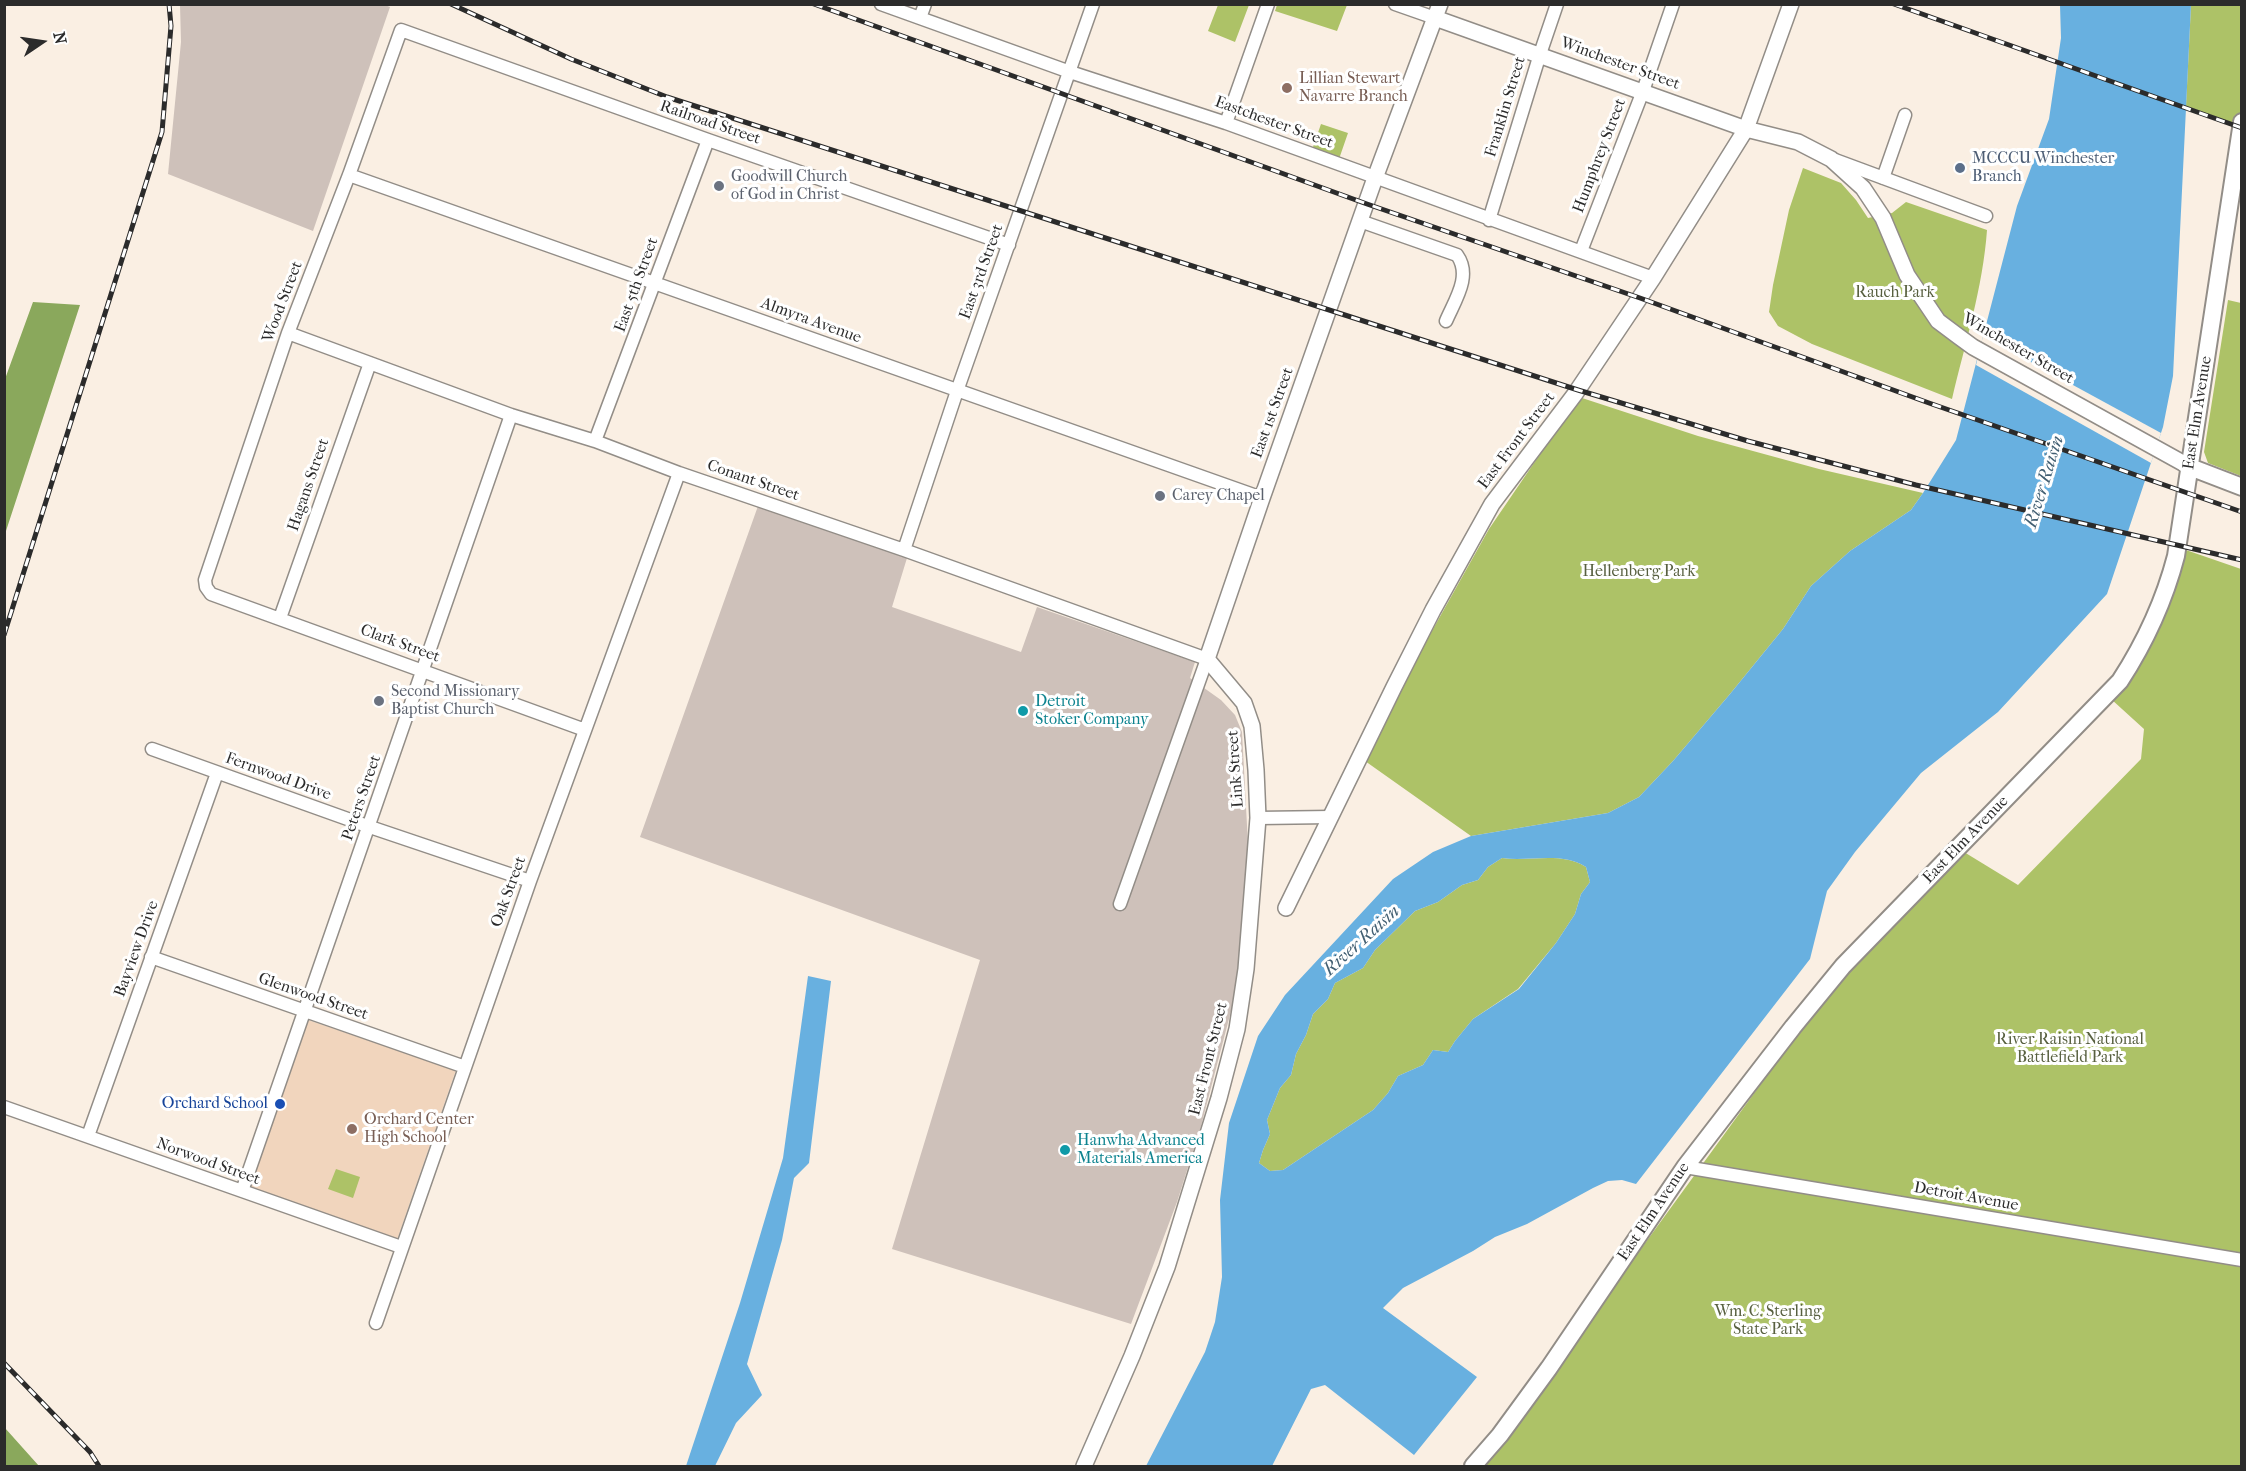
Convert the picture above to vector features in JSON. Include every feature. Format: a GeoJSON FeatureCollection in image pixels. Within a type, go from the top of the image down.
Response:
{"type":"FeatureCollection","features":[{"type":"Feature","properties":{"kind":"main road","name":"East Elm Avenue"},"geometry":{"type":"LineString","coordinates":[[1473,1467],[1500,1435],[1549,1368],[1684,1167],[1843,966],[2120,681],[2140,650],[2151,629],[2170,580],[2176,556],[2241,122]]}},
{"type":"Feature","properties":{"kind":"main road"},"geometry":{"type":"LineString","coordinates":[[2190,466],[2241,487]]}},
{"type":"Feature","properties":{"kind":"street","name":"Eastchester Street"},"geometry":{"type":"LineString","coordinates":[[881,4],[1070,72],[1226,123],[1653,278]]}},
{"type":"Feature","properties":{"kind":"street"},"geometry":{"type":"LineString","coordinates":[[920,18],[925,4]]}},
{"type":"Feature","properties":{"kind":"street","name":"East 3rd Street"},"geometry":{"type":"LineString","coordinates":[[904,550],[957,391],[1093,4]]}},
{"type":"Feature","properties":{"kind":"street"},"geometry":{"type":"LineString","coordinates":[[1226,123],[1268,4]]}},
{"type":"Feature","properties":{"kind":"street","name":"Winchester Street"},"geometry":{"type":"LineString","coordinates":[[1395,4],[1438,11],[1540,54],[1746,129],[1798,142],[1831,159],[1986,216]]}},
{"type":"Feature","properties":{"kind":"street","name":"Franklin Street"},"geometry":{"type":"LineString","coordinates":[[1489,220],[1557,4]]}},
{"type":"Feature","properties":{"kind":"street","name":"Humphrey Street"},"geometry":{"type":"LineString","coordinates":[[1581,251],[1643,91],[1673,4]]}},
{"type":"Feature","properties":{"kind":"street","name":"East Front Street"},"geometry":{"type":"LineString","coordinates":[[1286,908],[1433,610],[1492,504],[1575,394],[1653,278],[1746,129],[1791,4]]}},
{"type":"Feature","properties":{"kind":"street","name":"East 1st Street"},"geometry":{"type":"LineString","coordinates":[[1120,904],[1360,221],[1438,11]]}},
{"type":"Feature","properties":{"kind":"street","name":"Railroad Street"},"geometry":{"type":"LineString","coordinates":[[401,30],[1010,245]]}},
{"type":"Feature","properties":{"kind":"street","name":"Wood Street"},"geometry":{"type":"LineString","coordinates":[[206,588],[205,580],[288,333],[349,175],[401,30]]}},
{"type":"Feature","properties":{"kind":"street"},"geometry":{"type":"LineString","coordinates":[[1883,178],[1905,115]]}},
{"type":"Feature","properties":{"kind":"street","name":"East 5th Street"},"geometry":{"type":"LineString","coordinates":[[596,441],[708,140]]}},
{"type":"Feature","properties":{"kind":"street","name":"Winchester Street"},"geometry":{"type":"LineString","coordinates":[[1831,159],[1863,188],[1883,218],[1907,275],[1938,321],[1973,347],[2190,466]]}},
{"type":"Feature","properties":{"kind":"street","name":"Almyra Avenue"},"geometry":{"type":"LineString","coordinates":[[349,175],[1262,498]]}},
{"type":"Feature","properties":{"kind":"street"},"geometry":{"type":"LineString","coordinates":[[1360,221],[1457,255],[1462,262],[1465,275],[1446,321]]}},
{"type":"Feature","properties":{"kind":"street","name":"Conant Street"},"geometry":{"type":"LineString","coordinates":[[288,333],[511,415],[596,441],[679,473],[904,550],[1207,659]]}},
{"type":"Feature","properties":{"kind":"street","name":"Hagans Street"},"geometry":{"type":"LineString","coordinates":[[280,618],[370,363]]}},
{"type":"Feature","properties":{"kind":"street","name":"Peters Street"},"geometry":{"type":"LineString","coordinates":[[242,1191],[511,415]]}},
{"type":"Feature","properties":{"kind":"street","name":"Oak Street"},"geometry":{"type":"LineString","coordinates":[[376,1323],[530,881],[679,473]]}},
{"type":"Feature","properties":{"kind":"street","name":"Clark Street"},"geometry":{"type":"LineString","coordinates":[[206,588],[211,594],[585,730]]}},
{"type":"Feature","properties":{"kind":"street","name":"Link Street"},"geometry":{"type":"LineString","coordinates":[[1207,659],[1244,703],[1252,726],[1258,818],[1331,817]]}},
{"type":"Feature","properties":{"kind":"street","name":"Fernwood Drive"},"geometry":{"type":"LineString","coordinates":[[152,749],[530,881]]}},
{"type":"Feature","properties":{"kind":"street","name":"Bayview Drive"},"geometry":{"type":"LineString","coordinates":[[88,1136],[217,773]]}},
{"type":"Feature","properties":{"kind":"street","name":"East Front Street"},"geometry":{"type":"LineString","coordinates":[[1084,1467],[1132,1356],[1167,1266],[1219,1098],[1237,1029],[1246,969],[1258,818]]}},
{"type":"Feature","properties":{"kind":"street","name":"Glenwood Street"},"geometry":{"type":"LineString","coordinates":[[151,957],[465,1067]]}},
{"type":"Feature","properties":{"kind":"street","name":"Norwood Street"},"geometry":{"type":"LineString","coordinates":[[4,1107],[401,1247]]}},
{"type":"Feature","properties":{"kind":"street","name":"Detroit Avenue"},"geometry":{"type":"LineString","coordinates":[[1684,1167],[2241,1260]]}},
{"type":"Feature","properties":{"kind":"shaded area"},"geometry":{"type":"Polygon","coordinates":[[[180,5],[385,5],[390,7],[313,231],[168,174],[181,42],[180,5]]]}},
{"type":"Feature","properties":{"kind":"shaded area"},"geometry":{"type":"Polygon","coordinates":[[[758,506],[907,558],[892,607],[1021,652],[1037,607],[1195,662],[1190,678],[1221,700],[1235,715],[1242,732],[1248,844],[1246,925],[1237,988],[1201,1126],[1177,1202],[1131,1324],[892,1249],[980,960],[640,837],[758,506]]]}},
{"type":"Feature","properties":{"kind":"shaded area","name":"Orchard Center High School"},"geometry":{"type":"Polygon","coordinates":[[[308,1020],[456,1070],[397,1240],[248,1188],[308,1020]]]}},
{"type":"Feature","properties":{"kind":"green space"},"geometry":{"type":"Polygon","coordinates":[[[1277,4],[1347,5],[1337,31],[1275,11],[1277,4]]]}},
{"type":"Feature","properties":{"kind":"green space"},"geometry":{"type":"Polygon","coordinates":[[[1218,5],[1249,5],[1235,42],[1208,31],[1218,5]]]}},
{"type":"Feature","properties":{"kind":"green space"},"geometry":{"type":"Polygon","coordinates":[[[2191,5],[2241,5],[2241,126],[2186,106],[2191,5]]]}},
{"type":"Feature","properties":{"kind":"green space"},"geometry":{"type":"Polygon","coordinates":[[[1321,124],[1348,133],[1339,159],[1312,150],[1321,124]]]}},
{"type":"Feature","properties":{"kind":"green space","name":"Rauch Park"},"geometry":{"type":"Polygon","coordinates":[[[1803,168],[1841,183],[1868,218],[1892,213],[1906,202],[1987,230],[1978,294],[1952,399],[1812,344],[1778,326],[1769,312],[1773,285],[1789,210],[1803,168]]]}},
{"type":"Feature","properties":{"kind":"green space"},"geometry":{"type":"Polygon","coordinates":[[[2228,300],[2241,303],[2241,476],[2208,463],[2204,452],[2228,300]]]}},
{"type":"Feature","properties":{"kind":"green space"},"geometry":{"type":"Polygon","coordinates":[[[33,302],[80,305],[5,534],[5,379],[33,302]]]}},
{"type":"Feature","properties":{"kind":"green space","name":"Hellenberg Park"},"geometry":{"type":"Polygon","coordinates":[[[1579,397],[1698,436],[1819,469],[1923,493],[1911,510],[1850,551],[1811,586],[1783,629],[1673,761],[1639,797],[1608,813],[1471,836],[1365,761],[1400,688],[1489,529],[1579,397]]]}},
{"type":"Feature","properties":{"kind":"green space"},"geometry":{"type":"Polygon","coordinates":[[[2183,549],[2241,569],[2241,1466],[1483,1466],[1819,1004],[1964,852],[2018,885],[2141,759],[2144,729],[2111,699],[2139,665],[2159,630],[2173,592],[2183,549]]]}},
{"type":"Feature","properties":{"kind":"green space"},"geometry":{"type":"Polygon","coordinates":[[[1502,858],[1567,859],[1586,867],[1590,882],[1581,894],[1575,914],[1556,943],[1518,989],[1473,1019],[1448,1052],[1433,1050],[1423,1065],[1398,1076],[1388,1093],[1373,1110],[1283,1170],[1270,1171],[1259,1163],[1270,1134],[1267,1120],[1280,1088],[1291,1075],[1296,1054],[1313,1014],[1328,999],[1335,983],[1363,968],[1375,950],[1415,911],[1438,902],[1462,885],[1478,880],[1488,867],[1502,858]]]}},
{"type":"Feature","properties":{"kind":"green space"},"geometry":{"type":"Polygon","coordinates":[[[336,1169],[360,1177],[353,1198],[328,1189],[336,1169]]]}},
{"type":"Feature","properties":{"kind":"green space"},"geometry":{"type":"Polygon","coordinates":[[[5,1428],[39,1466],[5,1466],[5,1428]]]}},
{"type":"Feature","properties":{"kind":"water","name":"River Raisin"},"geometry":{"type":"Polygon","coordinates":[[[2060,5],[2191,5],[2173,376],[2163,427],[2107,594],[1998,712],[1921,773],[1855,852],[1827,891],[1810,959],[1636,1184],[1622,1180],[1608,1181],[1593,1188],[1527,1224],[1495,1237],[1403,1288],[1383,1308],[1477,1377],[1414,1455],[1325,1385],[1311,1389],[1272,1466],[1146,1466],[1205,1352],[1215,1322],[1222,1277],[1220,1200],[1229,1123],[1258,1036],[1285,995],[1393,879],[1433,852],[1471,836],[1608,813],[1639,797],[1673,761],[1783,629],[1811,586],[1850,551],[1911,510],[1956,440],[2017,206],[2049,119],[2061,38],[2060,5]],[[1502,858],[1488,867],[1478,880],[1462,885],[1438,902],[1415,911],[1375,950],[1363,968],[1335,983],[1328,999],[1313,1014],[1296,1054],[1291,1075],[1280,1088],[1267,1120],[1270,1134],[1259,1163],[1270,1171],[1283,1170],[1373,1110],[1388,1093],[1398,1076],[1423,1065],[1433,1050],[1448,1052],[1473,1019],[1519,989],[1556,943],[1575,914],[1581,894],[1590,882],[1586,867],[1567,859],[1502,858]]]}},
{"type":"Feature","properties":{"kind":"water"},"geometry":{"type":"Polygon","coordinates":[[[808,976],[831,981],[809,1163],[794,1178],[782,1240],[747,1364],[762,1395],[736,1423],[715,1466],[686,1466],[740,1303],[783,1158],[808,976]]]}},
{"type":"Feature","properties":{"kind":"pier"},"geometry":{"type":"Polygon","coordinates":[[[1983,336],[2161,433],[2151,463],[1976,365],[1983,336]]]}},
{"type":"Feature","properties":{"kind":"railway"},"geometry":{"type":"LineString","coordinates":[[4,635],[162,132],[171,26],[169,4]]}},
{"type":"Feature","properties":{"kind":"railway"},"geometry":{"type":"LineString","coordinates":[[451,4],[571,59],[667,97],[1578,390],[1748,441],[1916,485],[2242,560]]}},
{"type":"Feature","properties":{"kind":"railway"},"geometry":{"type":"LineString","coordinates":[[814,4],[1367,204],[1640,298],[1929,403],[2242,512]]}},
{"type":"Feature","properties":{"kind":"railway"},"geometry":{"type":"LineString","coordinates":[[1894,4],[2242,128]]}},
{"type":"Feature","properties":{"kind":"railway"},"geometry":{"type":"LineString","coordinates":[[4,1363],[90,1452],[99,1466]]}},
{"type":"Feature","properties":{"kind":"place","name":"Lillian Stewart Navarre Branch"},"geometry":{"type":"Point","coordinates":[1287,88]}},
{"type":"Feature","properties":{"kind":"place","name":"MCCCU Winchester Branch"},"geometry":{"type":"Point","coordinates":[1960,168]}},
{"type":"Feature","properties":{"kind":"place","name":"Goodwill Church of God in Christ"},"geometry":{"type":"Point","coordinates":[719,186]}},
{"type":"Feature","properties":{"kind":"place","name":"Carey Chapel"},"geometry":{"type":"Point","coordinates":[1160,496]}},
{"type":"Feature","properties":{"kind":"place","name":"Second Missionary Baptist Church"},"geometry":{"type":"Point","coordinates":[379,701]}},
{"type":"Feature","properties":{"kind":"place","name":"Detroit Stoker Company"},"geometry":{"type":"Point","coordinates":[1023,711]}},
{"type":"Feature","properties":{"kind":"place","name":"Orchard School"},"geometry":{"type":"Point","coordinates":[280,1104]}},
{"type":"Feature","properties":{"kind":"place","name":"Orchard Center High School"},"geometry":{"type":"Point","coordinates":[352,1129]}},
{"type":"Feature","properties":{"kind":"place","name":"Hanwha Advanced Materials America"},"geometry":{"type":"Point","coordinates":[1065,1150]}},
{"type":"Feature","properties":{"kind":"park label","name":"River Raisin National Battlefield Park"},"geometry":{"type":"Point","coordinates":[2070,1049]}},
{"type":"Feature","properties":{"kind":"park label","name":"Wm. C. Sterling State Park"},"geometry":{"type":"Point","coordinates":[1768,1321]}}]}
